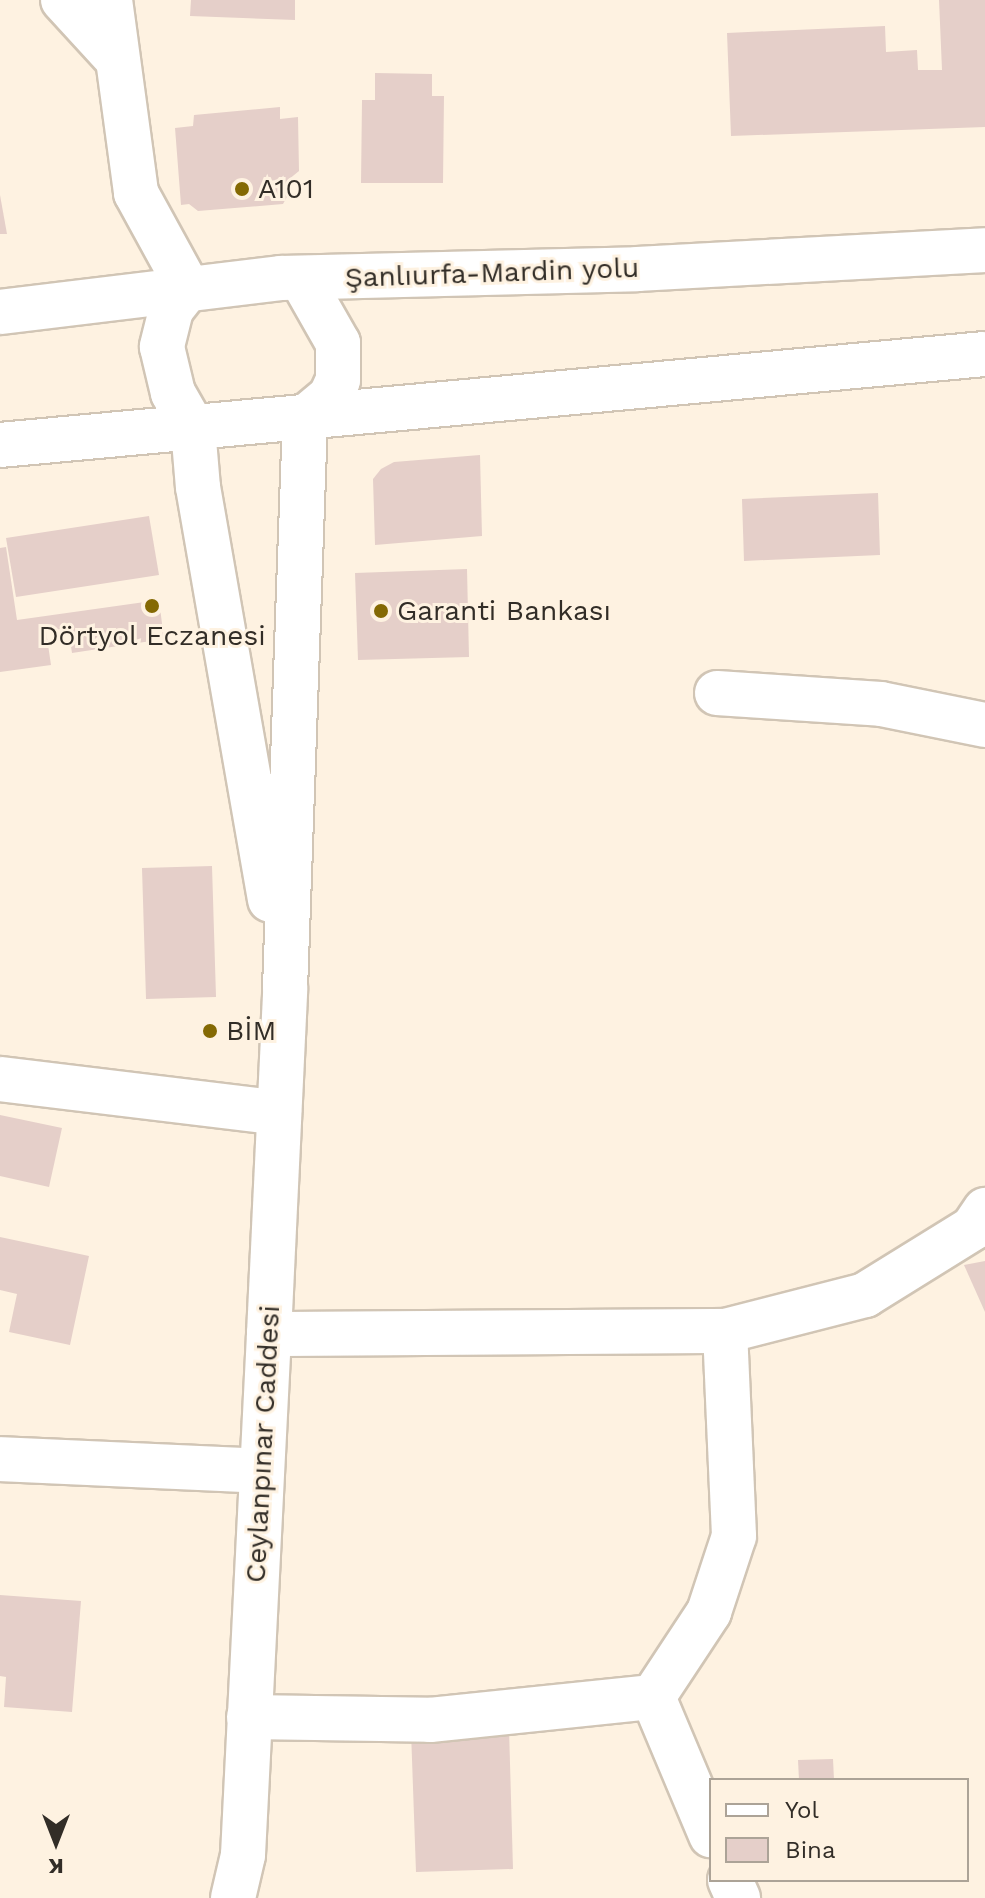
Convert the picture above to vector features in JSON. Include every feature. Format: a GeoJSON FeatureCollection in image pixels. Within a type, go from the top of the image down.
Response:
{"type":"FeatureCollection","features":[{"type":"Feature","properties":{"kind":"main road"},"geometry":{"type":"LineString","coordinates":[[63,0],[117,59]]}},
{"type":"Feature","properties":{"kind":"main road"},"geometry":{"type":"LineString","coordinates":[[110,0],[136,193],[188,288],[171,310],[162,347],[173,393],[193,428],[198,487],[285,989]]}},
{"type":"Feature","properties":{"kind":"main road","name":"Şanlıurfa-Mardin yolu"},"geometry":{"type":"LineString","coordinates":[[0,312],[188,288],[301,278],[637,269],[985,250]]}},
{"type":"Feature","properties":{"kind":"main road"},"geometry":{"type":"LineString","coordinates":[[285,989],[305,418],[331,396],[338,380],[338,343],[301,278]]}},
{"type":"Feature","properties":{"kind":"main road"},"geometry":{"type":"LineString","coordinates":[[0,445],[985,354]]}},
{"type":"Feature","properties":{"kind":"main road"},"geometry":{"type":"LineString","coordinates":[[717,693],[881,704],[985,725]]}},
{"type":"Feature","properties":{"kind":"main road","name":"Ceylanpınar Caddesi"},"geometry":{"type":"LineString","coordinates":[[233,1898],[243,1855],[285,989]]}},
{"type":"Feature","properties":{"kind":"main road"},"geometry":{"type":"LineString","coordinates":[[0,1079],[279,1113]]}},
{"type":"Feature","properties":{"kind":"main road"},"geometry":{"type":"LineString","coordinates":[[269,1334],[725,1331],[865,1295],[981,1222]]}},
{"type":"Feature","properties":{"kind":"main road"},"geometry":{"type":"LineString","coordinates":[[653,1697],[709,1612],[734,1536],[725,1331]]}},
{"type":"Feature","properties":{"kind":"main road"},"geometry":{"type":"LineString","coordinates":[[0,1459],[261,1471]]}},
{"type":"Feature","properties":{"kind":"main road"},"geometry":{"type":"LineString","coordinates":[[249,1717],[430,1720],[653,1697]]}},
{"type":"Feature","properties":{"kind":"main road"},"geometry":{"type":"LineString","coordinates":[[653,1697],[709,1830]]}},
{"type":"Feature","properties":{"kind":"building"},"geometry":{"type":"Polygon","coordinates":[[[191,0],[295,0],[295,20],[190,16],[191,0]]]}},
{"type":"Feature","properties":{"kind":"building"},"geometry":{"type":"Polygon","coordinates":[[[939,0],[985,0],[985,127],[731,136],[727,33],[885,26],[886,52],[917,50],[918,70],[942,70],[939,0]]]}},
{"type":"Feature","properties":{"kind":"building"},"geometry":{"type":"Polygon","coordinates":[[[375,73],[432,74],[432,96],[444,96],[443,183],[361,183],[362,100],[375,100],[375,73]]]}},
{"type":"Feature","properties":{"kind":"building"},"geometry":{"type":"Polygon","coordinates":[[[280,107],[280,119],[298,117],[299,171],[288,180],[288,195],[283,204],[198,211],[189,204],[181,205],[175,128],[193,126],[194,115],[280,107]]]}},
{"type":"Feature","properties":{"kind":"building"},"geometry":{"type":"Polygon","coordinates":[[[0,195],[7,234],[0,234],[0,195]]]}},
{"type":"Feature","properties":{"kind":"building"},"geometry":{"type":"Polygon","coordinates":[[[480,455],[482,536],[375,545],[373,479],[381,469],[394,462],[480,455]]]}},
{"type":"Feature","properties":{"kind":"building"},"geometry":{"type":"Polygon","coordinates":[[[878,493],[880,555],[744,561],[742,499],[878,493]]]}},
{"type":"Feature","properties":{"kind":"building"},"geometry":{"type":"Polygon","coordinates":[[[149,516],[159,575],[16,597],[6,538],[149,516]]]}},
{"type":"Feature","properties":{"kind":"building"},"geometry":{"type":"Polygon","coordinates":[[[6,547],[17,620],[159,600],[164,639],[72,653],[68,628],[46,631],[51,665],[0,672],[0,548],[6,547]]]}},
{"type":"Feature","properties":{"kind":"building"},"geometry":{"type":"Polygon","coordinates":[[[467,569],[469,657],[358,660],[355,573],[467,569]]]}},
{"type":"Feature","properties":{"kind":"building"},"geometry":{"type":"Polygon","coordinates":[[[212,866],[216,997],[146,999],[142,868],[212,866]]]}},
{"type":"Feature","properties":{"kind":"building"},"geometry":{"type":"Polygon","coordinates":[[[0,1115],[62,1128],[49,1187],[0,1176],[0,1115]]]}},
{"type":"Feature","properties":{"kind":"building"},"geometry":{"type":"Polygon","coordinates":[[[0,1237],[89,1256],[70,1345],[9,1332],[17,1294],[0,1290],[0,1237]]]}},
{"type":"Feature","properties":{"kind":"building"},"geometry":{"type":"Polygon","coordinates":[[[985,1261],[985,1312],[964,1265],[985,1261]]]}},
{"type":"Feature","properties":{"kind":"building"},"geometry":{"type":"Polygon","coordinates":[[[0,1595],[81,1601],[72,1712],[4,1707],[6,1677],[0,1676],[0,1595]]]}},
{"type":"Feature","properties":{"kind":"building"},"geometry":{"type":"Polygon","coordinates":[[[509,1728],[513,1869],[416,1872],[411,1731],[509,1728]]]}},
{"type":"Feature","properties":{"kind":"building"},"geometry":{"type":"Polygon","coordinates":[[[833,1759],[834,1778],[799,1778],[798,1760],[833,1759]]]}},
{"type":"Feature","properties":{"kind":"place","name":"A101"},"geometry":{"type":"Point","coordinates":[242,189]}},
{"type":"Feature","properties":{"kind":"place","name":"Dörtyol Eczanesi"},"geometry":{"type":"Point","coordinates":[152,606]}},
{"type":"Feature","properties":{"kind":"place","name":"Garanti Bankası"},"geometry":{"type":"Point","coordinates":[381,611]}},
{"type":"Feature","properties":{"kind":"place","name":"BİM"},"geometry":{"type":"Point","coordinates":[210,1031]}}]}
